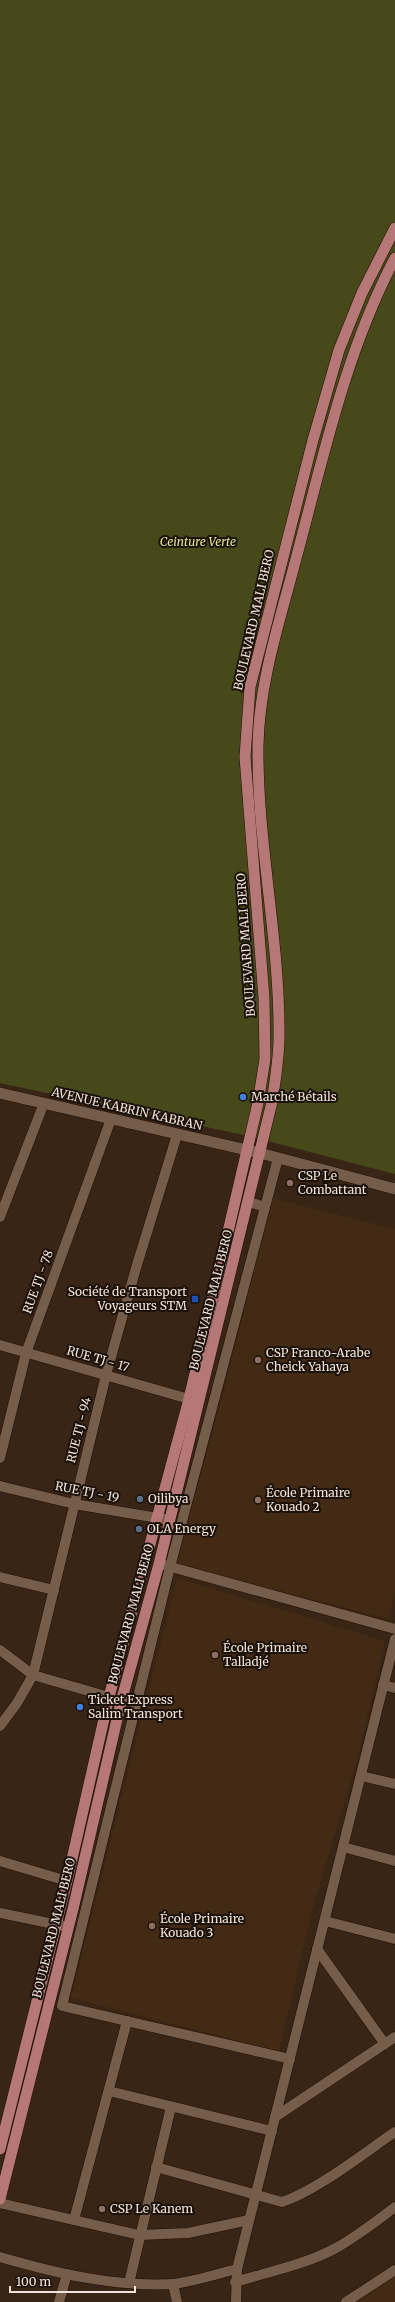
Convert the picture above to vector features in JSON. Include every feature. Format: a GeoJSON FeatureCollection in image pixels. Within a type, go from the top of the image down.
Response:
{"type":"FeatureCollection","features":[{"type":"Feature","properties":{"kind":"main road","name":"BOULEVARD MALI BERO"},"geometry":{"type":"LineString","coordinates":[[0,2148],[68,1881],[109,1697],[158,1518],[253,1132],[265,1059],[264,998],[245,757],[250,687],[313,440],[339,350],[370,275],[395,228]]}},
{"type":"Feature","properties":{"kind":"main road","name":"BOULEVARD MALI BERO"},"geometry":{"type":"LineString","coordinates":[[0,2199],[68,1927],[121,1702],[159,1564],[256,1175],[272,1102],[279,1039],[275,962],[258,745],[264,687],[287,593],[343,385],[367,315],[395,258]]}},
{"type":"Feature","properties":{"kind":"street","name":"AVENUE KABRIN KABRAN"},"geometry":{"type":"LineString","coordinates":[[0,1093],[177,1135],[248,1150],[395,1189]]}},
{"type":"Feature","properties":{"kind":"street"},"geometry":{"type":"LineString","coordinates":[[0,1216],[44,1103]]}},
{"type":"Feature","properties":{"kind":"street","name":"RUE TJ - 78"},"geometry":{"type":"LineString","coordinates":[[0,1458],[26,1353],[111,1119]]}},
{"type":"Feature","properties":{"kind":"street","name":"RUE TJ - 94"},"geometry":{"type":"LineString","coordinates":[[0,1726],[17,1703],[33,1675],[106,1375],[136,1268],[177,1135]]}},
{"type":"Feature","properties":{"kind":"street"},"geometry":{"type":"LineString","coordinates":[[278,1158],[170,1567],[62,2006],[290,2059]]}},
{"type":"Feature","properties":{"kind":"street"},"geometry":{"type":"LineString","coordinates":[[249,1202],[265,1207]]}},
{"type":"Feature","properties":{"kind":"street","name":"RUE TJ - 17"},"geometry":{"type":"LineString","coordinates":[[0,1345],[188,1398]]}},
{"type":"Feature","properties":{"kind":"street","name":"RUE TJ - 19"},"geometry":{"type":"LineString","coordinates":[[0,1486],[74,1504],[170,1520]]}},
{"type":"Feature","properties":{"kind":"street"},"geometry":{"type":"LineString","coordinates":[[159,1564],[395,1629]]}},
{"type":"Feature","properties":{"kind":"street"},"geometry":{"type":"LineString","coordinates":[[0,1577],[54,1590]]}},
{"type":"Feature","properties":{"kind":"street"},"geometry":{"type":"LineString","coordinates":[[236,2302],[235,2282],[237,2269],[395,1639]]}},
{"type":"Feature","properties":{"kind":"street"},"geometry":{"type":"LineString","coordinates":[[0,1650],[33,1675],[109,1697]]}},
{"type":"Feature","properties":{"kind":"street"},"geometry":{"type":"LineString","coordinates":[[383,1686],[395,1688]]}},
{"type":"Feature","properties":{"kind":"street"},"geometry":{"type":"LineString","coordinates":[[361,1776],[395,1784]]}},
{"type":"Feature","properties":{"kind":"street"},"geometry":{"type":"LineString","coordinates":[[343,1848],[395,1861]]}},
{"type":"Feature","properties":{"kind":"street"},"geometry":{"type":"LineString","coordinates":[[0,1861],[68,1881]]}},
{"type":"Feature","properties":{"kind":"street"},"geometry":{"type":"LineString","coordinates":[[72,1909],[86,1912]]}},
{"type":"Feature","properties":{"kind":"street"},"geometry":{"type":"LineString","coordinates":[[0,1913],[68,1927]]}},
{"type":"Feature","properties":{"kind":"street"},"geometry":{"type":"LineString","coordinates":[[324,1920],[395,1939]]}},
{"type":"Feature","properties":{"kind":"street"},"geometry":{"type":"LineString","coordinates":[[317,1949],[385,2044]]}},
{"type":"Feature","properties":{"kind":"street"},"geometry":{"type":"LineString","coordinates":[[74,2220],[109,2091],[126,2021]]}},
{"type":"Feature","properties":{"kind":"street"},"geometry":{"type":"LineString","coordinates":[[275,2117],[395,2037]]}},
{"type":"Feature","properties":{"kind":"street"},"geometry":{"type":"LineString","coordinates":[[109,2091],[272,2131]]}},
{"type":"Feature","properties":{"kind":"street"},"geometry":{"type":"LineString","coordinates":[[129,2283],[139,2235],[171,2106]]}},
{"type":"Feature","properties":{"kind":"street"},"geometry":{"type":"LineString","coordinates":[[156,2167],[282,2202],[292,2199],[331,2175],[395,2132]]}},
{"type":"Feature","properties":{"kind":"street"},"geometry":{"type":"LineString","coordinates":[[0,2203],[139,2235],[188,2233],[250,2220]]}},
{"type":"Feature","properties":{"kind":"street"},"geometry":{"type":"LineString","coordinates":[[235,2282],[296,2264],[333,2250],[353,2238],[395,2207]]}},
{"type":"Feature","properties":{"kind":"street"},"geometry":{"type":"LineString","coordinates":[[0,2257],[67,2274],[129,2283],[173,2284],[237,2269]]}},
{"type":"Feature","properties":{"kind":"street"},"geometry":{"type":"LineString","coordinates":[[346,2302],[395,2270]]}},
{"type":"Feature","properties":{"kind":"street"},"geometry":{"type":"LineString","coordinates":[[59,2302],[67,2274]]}},
{"type":"Feature","properties":{"kind":"street"},"geometry":{"type":"LineString","coordinates":[[173,2284],[177,2302]]}},
{"type":"Feature","properties":{"kind":"shaded area"},"geometry":{"type":"Polygon","coordinates":[[[272,1198],[395,1229],[395,1591],[389,1619],[176,1564],[222,1398],[272,1198]]]}},
{"type":"Feature","properties":{"kind":"shaded area"},"geometry":{"type":"Polygon","coordinates":[[[177,1578],[385,1641],[357,1760],[313,1907],[279,2051],[71,1998],[177,1578]]]}},
{"type":"Feature","properties":{"kind":"shaded area"},"geometry":{"type":"Polygon","coordinates":[[[395,2273],[395,2302],[351,2302],[395,2273]]]}},
{"type":"Feature","properties":{"kind":"green space","name":"Ceinture Verte"},"geometry":{"type":"Polygon","coordinates":[[[0,0],[395,0],[395,1174],[248,1136],[0,1083],[0,0]]]}},
{"type":"Feature","properties":{"kind":"place","name":"Marché Bétails"},"geometry":{"type":"Point","coordinates":[243,1097]}},
{"type":"Feature","properties":{"kind":"place","name":"CSP Le Combattant"},"geometry":{"type":"Point","coordinates":[290,1183]}},
{"type":"Feature","properties":{"kind":"place","name":"Société de Transport Voyageurs STM"},"geometry":{"type":"Point","coordinates":[195,1299]}},
{"type":"Feature","properties":{"kind":"place","name":"CSP Franco-Arabe Cheick Yahaya"},"geometry":{"type":"Point","coordinates":[258,1360]}},
{"type":"Feature","properties":{"kind":"place","name":"Oilibya"},"geometry":{"type":"Point","coordinates":[140,1499]}},
{"type":"Feature","properties":{"kind":"place","name":"École Primaire Kouado 2"},"geometry":{"type":"Point","coordinates":[258,1500]}},
{"type":"Feature","properties":{"kind":"place","name":"OLA Energy"},"geometry":{"type":"Point","coordinates":[139,1529]}},
{"type":"Feature","properties":{"kind":"place","name":"École Primaire Talladjé"},"geometry":{"type":"Point","coordinates":[215,1655]}},
{"type":"Feature","properties":{"kind":"place","name":"Ticket Express Salim Transport"},"geometry":{"type":"Point","coordinates":[80,1707]}},
{"type":"Feature","properties":{"kind":"place","name":"École Primaire Kouado 3"},"geometry":{"type":"Point","coordinates":[152,1926]}},
{"type":"Feature","properties":{"kind":"place","name":"CSP Le Kanem"},"geometry":{"type":"Point","coordinates":[102,2209]}}]}
